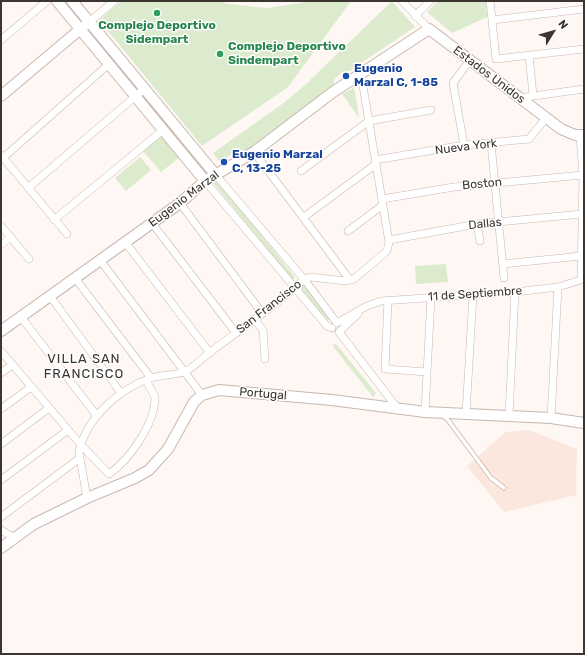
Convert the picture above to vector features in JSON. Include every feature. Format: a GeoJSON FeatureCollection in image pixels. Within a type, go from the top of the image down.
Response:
{"type":"FeatureCollection","features":[{"type":"Feature","properties":{"kind":"main road"},"geometry":{"type":"LineString","coordinates":[[56,1],[205,181]]}},
{"type":"Feature","properties":{"kind":"main road"},"geometry":{"type":"LineString","coordinates":[[72,1],[215,174]]}},
{"type":"Feature","properties":{"kind":"main road"},"geometry":{"type":"LineString","coordinates":[[1,96],[89,22]]}},
{"type":"Feature","properties":{"kind":"main road","name":"Estados Unidos"},"geometry":{"type":"LineString","coordinates":[[429,29],[566,132],[582,136]]}},
{"type":"Feature","properties":{"kind":"main road","name":"Eugenio Marzal"},"geometry":{"type":"LineString","coordinates":[[1,331],[180,203],[205,181],[254,152],[333,92],[429,29]]}},
{"type":"Feature","properties":{"kind":"main road","name":"Portugal"},"geometry":{"type":"LineString","coordinates":[[202,395],[219,390],[332,400],[425,412],[551,418],[584,423]]}},
{"type":"Feature","properties":{"kind":"main road"},"geometry":{"type":"LineString","coordinates":[[1,548],[34,524],[87,498],[135,478],[155,465],[168,449],[194,402],[202,395]]}},
{"type":"Feature","properties":{"kind":"street"},"geometry":{"type":"LineString","coordinates":[[1,40],[47,1]]}},
{"type":"Feature","properties":{"kind":"street"},"geometry":{"type":"LineString","coordinates":[[89,22],[114,1]]}},
{"type":"Feature","properties":{"kind":"street","name":"Estados Unidos"},"geometry":{"type":"LineString","coordinates":[[402,1],[429,29]]}},
{"type":"Feature","properties":{"kind":"street"},"geometry":{"type":"LineString","coordinates":[[415,16],[430,1]]}},
{"type":"Feature","properties":{"kind":"street"},"geometry":{"type":"LineString","coordinates":[[490,1],[496,59],[584,49]]}},
{"type":"Feature","properties":{"kind":"street"},"geometry":{"type":"LineString","coordinates":[[492,20],[584,10]]}},
{"type":"Feature","properties":{"kind":"street"},"geometry":{"type":"LineString","coordinates":[[529,55],[533,95]]}},
{"type":"Feature","properties":{"kind":"street"},"geometry":{"type":"LineString","coordinates":[[464,145],[453,83],[470,60]]}},
{"type":"Feature","properties":{"kind":"street"},"geometry":{"type":"LineString","coordinates":[[67,234],[2,157],[109,64]]}},
{"type":"Feature","properties":{"kind":"street"},"geometry":{"type":"LineString","coordinates":[[254,152],[350,280],[357,277],[387,251],[389,240],[361,74]]}},
{"type":"Feature","properties":{"kind":"street"},"geometry":{"type":"LineString","coordinates":[[28,188],[134,95],[144,89]]}},
{"type":"Feature","properties":{"kind":"street"},"geometry":{"type":"LineString","coordinates":[[519,98],[584,89]]}},
{"type":"Feature","properties":{"kind":"street"},"geometry":{"type":"LineString","coordinates":[[301,171],[369,122],[431,110]]}},
{"type":"Feature","properties":{"kind":"street","name":"Nueva York"},"geometry":{"type":"LineString","coordinates":[[304,217],[376,162],[464,145],[529,139],[546,118]]}},
{"type":"Feature","properties":{"kind":"street"},"geometry":{"type":"LineString","coordinates":[[54,220],[163,130]]}},
{"type":"Feature","properties":{"kind":"street"},"geometry":{"type":"LineString","coordinates":[[582,136],[583,175],[581,256],[583,279]]}},
{"type":"Feature","properties":{"kind":"street"},"geometry":{"type":"LineString","coordinates":[[491,143],[504,278]]}},
{"type":"Feature","properties":{"kind":"street"},"geometry":{"type":"LineString","coordinates":[[215,174],[304,279],[334,325],[334,332],[340,331],[398,409]]}},
{"type":"Feature","properties":{"kind":"street","name":"Boston"},"geometry":{"type":"LineString","coordinates":[[348,231],[382,202],[454,187],[583,175]]}},
{"type":"Feature","properties":{"kind":"street"},"geometry":{"type":"LineString","coordinates":[[205,181],[327,326],[334,325]]}},
{"type":"Feature","properties":{"kind":"street"},"geometry":{"type":"LineString","coordinates":[[180,203],[262,312]]}},
{"type":"Feature","properties":{"kind":"street","name":"Dallas"},"geometry":{"type":"LineString","coordinates":[[389,240],[477,224],[582,214]]}},
{"type":"Feature","properties":{"kind":"street"},"geometry":{"type":"LineString","coordinates":[[152,223],[236,333]]}},
{"type":"Feature","properties":{"kind":"street"},"geometry":{"type":"LineString","coordinates":[[477,224],[480,241]]}},
{"type":"Feature","properties":{"kind":"street"},"geometry":{"type":"LineString","coordinates":[[1,226],[29,259]]}},
{"type":"Feature","properties":{"kind":"street"},"geometry":{"type":"LineString","coordinates":[[1,245],[11,237]]}},
{"type":"Feature","properties":{"kind":"street"},"geometry":{"type":"LineString","coordinates":[[125,242],[210,353]]}},
{"type":"Feature","properties":{"kind":"street"},"geometry":{"type":"LineString","coordinates":[[502,264],[581,256]]}},
{"type":"Feature","properties":{"kind":"street"},"geometry":{"type":"LineString","coordinates":[[100,260],[202,395]]}},
{"type":"Feature","properties":{"kind":"street","name":"San Francisco"},"geometry":{"type":"LineString","coordinates":[[87,498],[80,458],[81,445],[97,416],[122,393],[148,379],[184,372],[295,288],[304,279],[311,277],[350,280]]}},
{"type":"Feature","properties":{"kind":"street"},"geometry":{"type":"LineString","coordinates":[[1,351],[107,474],[113,471],[141,439],[147,429],[155,397],[148,379],[76,278]]}},
{"type":"Feature","properties":{"kind":"street","name":"11 de Septiembre"},"geometry":{"type":"LineString","coordinates":[[334,325],[365,307],[388,300],[558,288],[583,279]]}},
{"type":"Feature","properties":{"kind":"street"},"geometry":{"type":"LineString","coordinates":[[551,418],[558,288]]}},
{"type":"Feature","properties":{"kind":"street"},"geometry":{"type":"LineString","coordinates":[[510,416],[515,292]]}},
{"type":"Feature","properties":{"kind":"street"},"geometry":{"type":"LineString","coordinates":[[466,414],[473,295]]}},
{"type":"Feature","properties":{"kind":"street"},"geometry":{"type":"LineString","coordinates":[[50,296],[122,393]]}},
{"type":"Feature","properties":{"kind":"street"},"geometry":{"type":"LineString","coordinates":[[425,412],[431,297]]}},
{"type":"Feature","properties":{"kind":"street"},"geometry":{"type":"LineString","coordinates":[[388,300],[385,369],[427,372]]}},
{"type":"Feature","properties":{"kind":"street","name":"11 de Septiembre"},"geometry":{"type":"LineString","coordinates":[[340,331],[365,307]]}},
{"type":"Feature","properties":{"kind":"street"},"geometry":{"type":"LineString","coordinates":[[21,317],[97,416]]}},
{"type":"Feature","properties":{"kind":"street"},"geometry":{"type":"LineString","coordinates":[[254,319],[263,330],[265,359]]}},
{"type":"Feature","properties":{"kind":"street"},"geometry":{"type":"LineString","coordinates":[[1,373],[12,365]]}},
{"type":"Feature","properties":{"kind":"street"},"geometry":{"type":"LineString","coordinates":[[1,409],[31,387]]}},
{"type":"Feature","properties":{"kind":"street"},"geometry":{"type":"LineString","coordinates":[[1,444],[49,408]]}},
{"type":"Feature","properties":{"kind":"street"},"geometry":{"type":"LineString","coordinates":[[1,480],[68,430]]}},
{"type":"Feature","properties":{"kind":"street"},"geometry":{"type":"LineString","coordinates":[[1,517],[80,458]]}},
{"type":"Feature","properties":{"kind":"street"},"geometry":{"type":"LineString","coordinates":[[1,530],[14,538]]}},
{"type":"Feature","properties":{"kind":"lane"},"geometry":{"type":"LineString","coordinates":[[438,412],[448,420],[491,478],[504,488]]}},
{"type":"Feature","properties":{"kind":"shaded area"},"geometry":{"type":"Polygon","coordinates":[[[529,430],[577,449],[576,495],[504,512],[467,466],[506,432],[529,430]]]}},
{"type":"Feature","properties":{"kind":"green space","name":"Complejo Deportivo Sindempart"},"geometry":{"type":"Polygon","coordinates":[[[121,1],[218,1],[229,4],[267,8],[313,1],[351,1],[288,87],[202,146],[99,20],[121,1]]]}},
{"type":"Feature","properties":{"kind":"green space"},"geometry":{"type":"Polygon","coordinates":[[[392,1],[415,27],[349,71],[342,72],[334,80],[334,87],[245,153],[237,152],[219,161],[213,153],[285,102],[306,84],[392,1]]]}},
{"type":"Feature","properties":{"kind":"green space"},"geometry":{"type":"Polygon","coordinates":[[[438,1],[486,1],[487,17],[452,33],[427,12],[438,1]]]}},
{"type":"Feature","properties":{"kind":"green space"},"geometry":{"type":"Polygon","coordinates":[[[87,26],[138,87],[137,89],[86,29],[87,26]]]}},
{"type":"Feature","properties":{"kind":"green space"},"geometry":{"type":"Polygon","coordinates":[[[354,86],[359,118],[342,94],[352,89],[354,86]]]}},
{"type":"Feature","properties":{"kind":"green space"},"geometry":{"type":"Polygon","coordinates":[[[147,99],[197,159],[194,162],[144,100],[147,99]]]}},
{"type":"Feature","properties":{"kind":"green space"},"geometry":{"type":"Polygon","coordinates":[[[162,134],[180,157],[161,172],[143,151],[162,134]]]}},
{"type":"Feature","properties":{"kind":"green space"},"geometry":{"type":"Polygon","coordinates":[[[140,157],[151,170],[126,191],[115,178],[140,157]]]}},
{"type":"Feature","properties":{"kind":"green space"},"geometry":{"type":"Polygon","coordinates":[[[216,179],[295,277],[293,281],[214,184],[216,179]]]}},
{"type":"Feature","properties":{"kind":"green space"},"geometry":{"type":"Polygon","coordinates":[[[446,264],[448,282],[416,284],[415,266],[446,264]]]}},
{"type":"Feature","properties":{"kind":"green space"},"geometry":{"type":"Polygon","coordinates":[[[303,284],[330,317],[328,321],[299,286],[303,284]]]}},
{"type":"Feature","properties":{"kind":"green space"},"geometry":{"type":"Polygon","coordinates":[[[336,344],[376,393],[373,397],[332,345],[336,344]]]}},
{"type":"Feature","properties":{"kind":"place","name":"Complejo Deportivo Sidempart"},"geometry":{"type":"Point","coordinates":[157,13]}},
{"type":"Feature","properties":{"kind":"place","name":"Complejo Deportivo Sindempart"},"geometry":{"type":"Point","coordinates":[220,54]}},
{"type":"Feature","properties":{"kind":"place","name":"Eugenio Marzal C, 1-85"},"geometry":{"type":"Point","coordinates":[346,76]}},
{"type":"Feature","properties":{"kind":"place","name":"Eugenio Marzal C, 13-25"},"geometry":{"type":"Point","coordinates":[224,162]}},
{"type":"Feature","properties":{"kind":"district","name":"VILLA SAN FRANCISCO"},"geometry":{"type":"Point","coordinates":[84,366]}}]}
